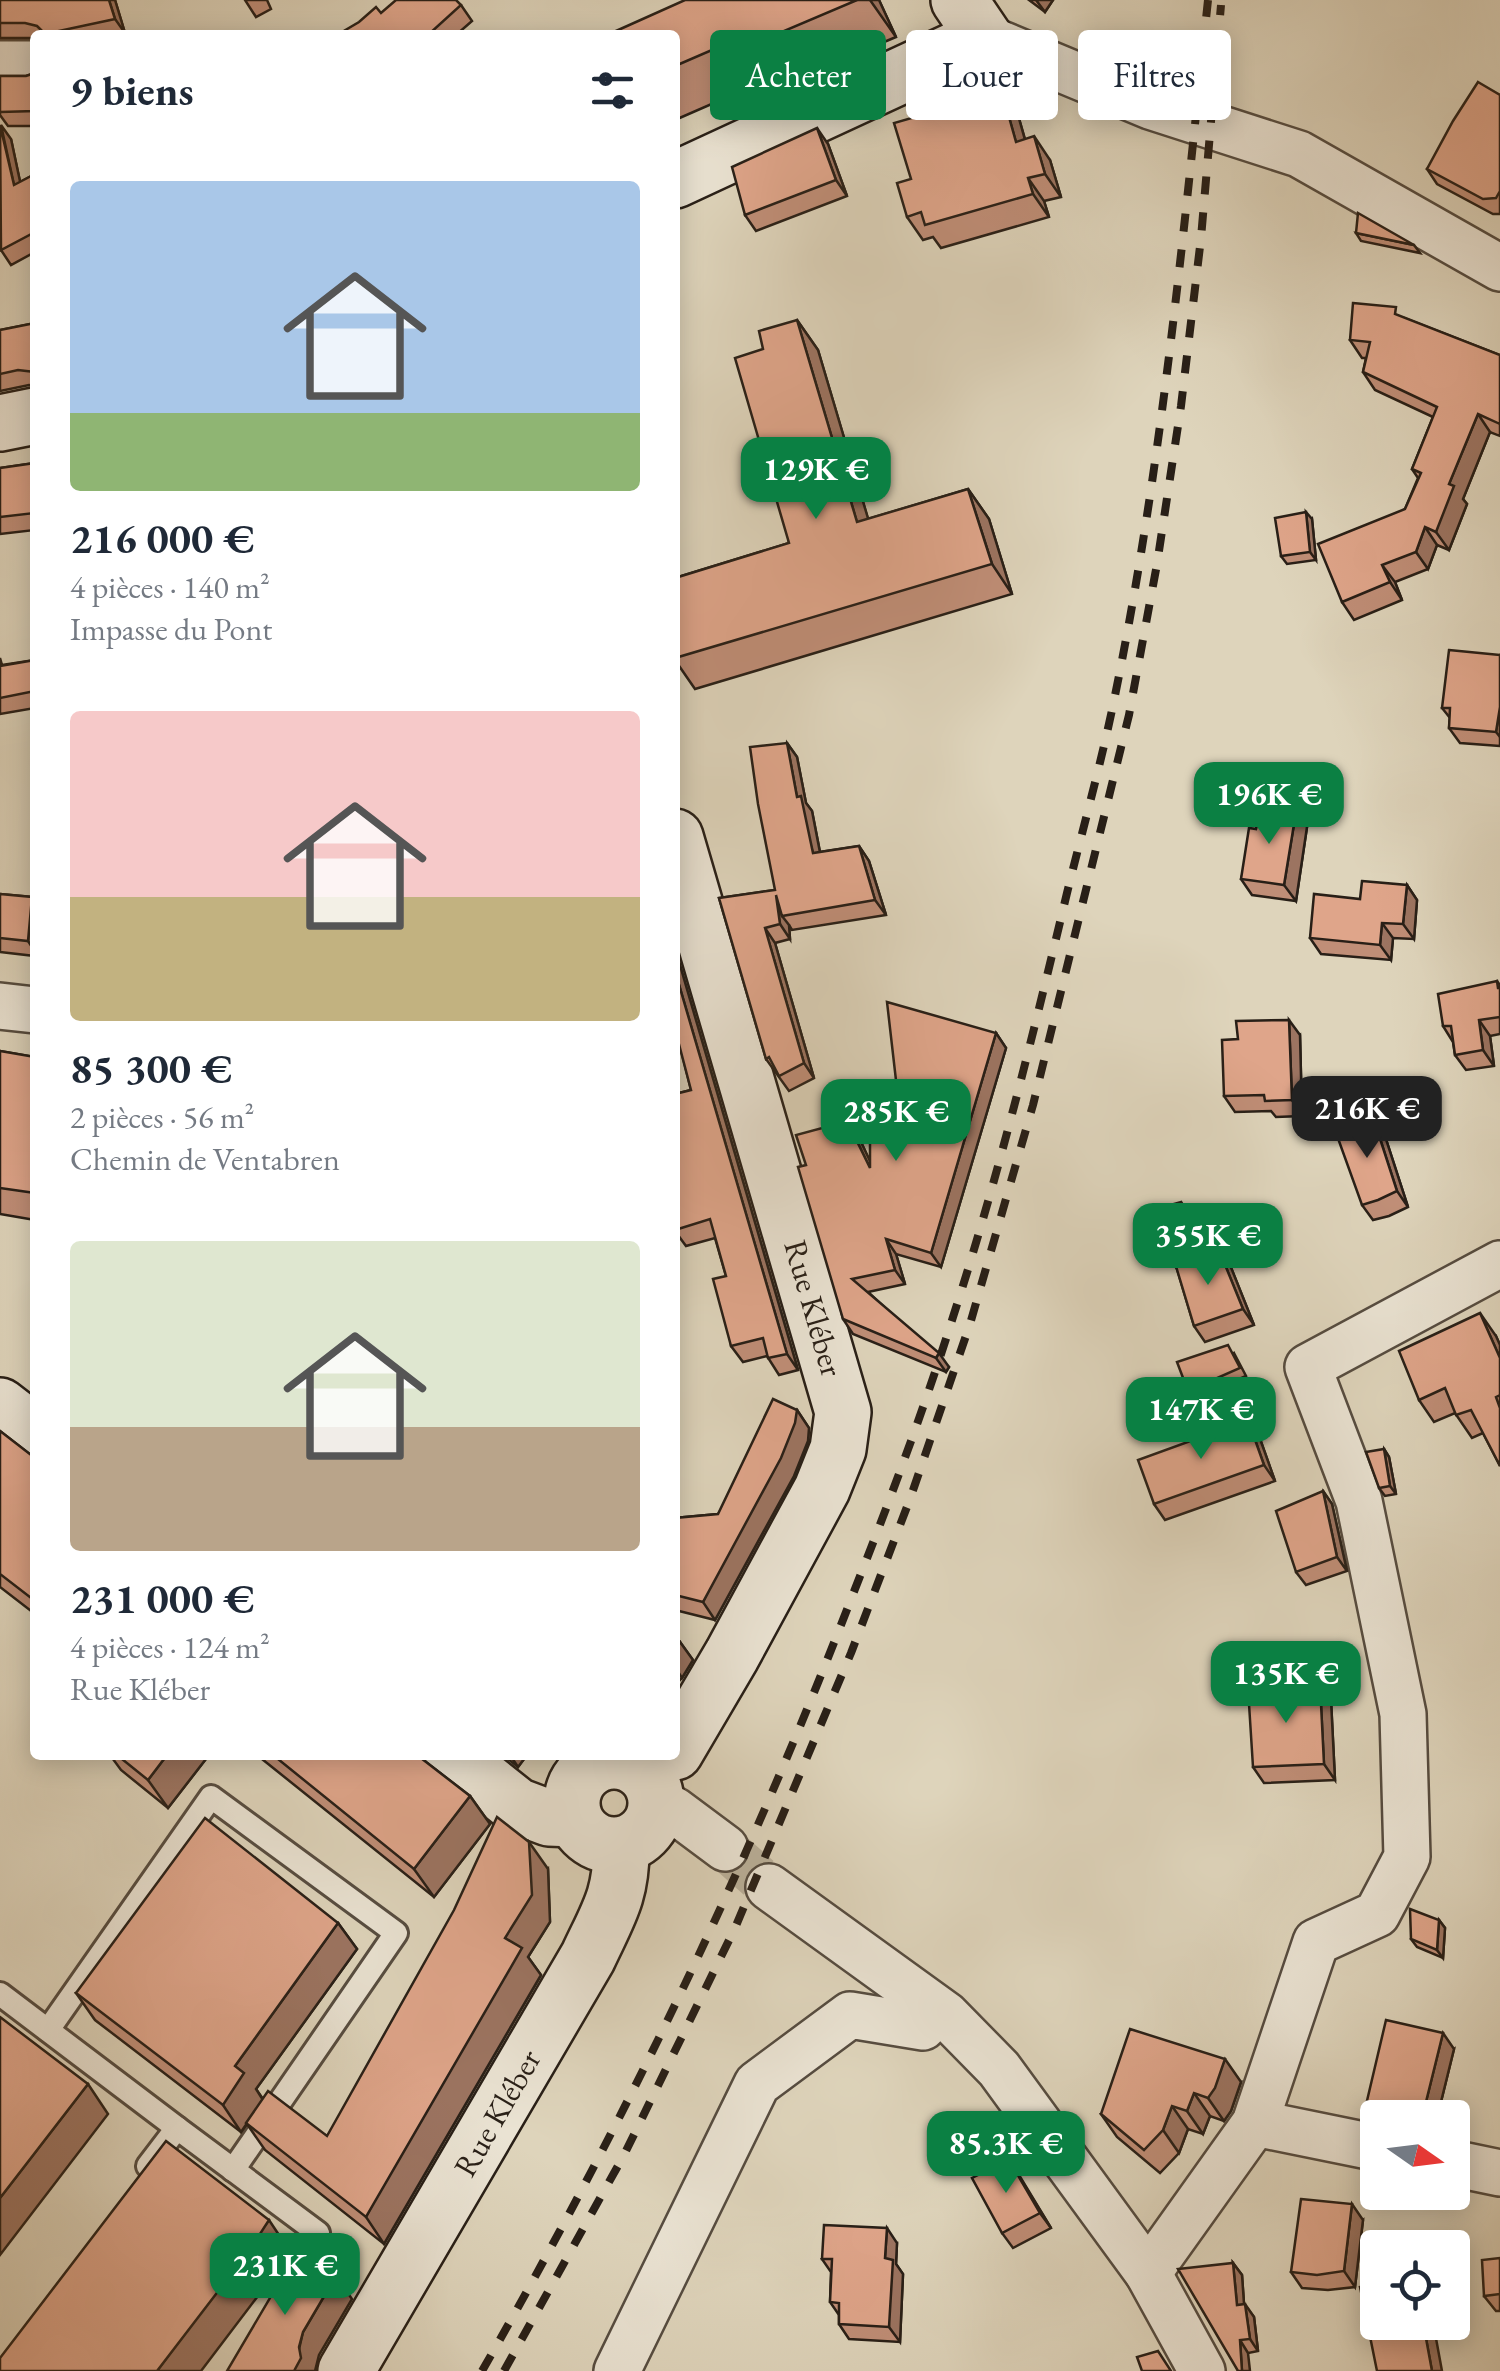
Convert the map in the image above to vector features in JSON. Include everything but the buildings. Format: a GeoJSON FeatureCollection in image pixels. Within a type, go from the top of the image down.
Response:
{"type":"FeatureCollection","features":[{"type":"Feature","properties":{"kind":"street"},"geometry":{"type":"LineString","coordinates":[[680,177],[971,18],[1150,106],[1298,154],[1500,268]]}},
{"type":"Feature","properties":{"kind":"street"},"geometry":{"type":"LineString","coordinates":[[0,64],[30,64]]}},
{"type":"Feature","properties":{"kind":"street"},"geometry":{"type":"LineString","coordinates":[[0,423],[30,417]]}},
{"type":"Feature","properties":{"kind":"street","name":"Rue Kléber"},"geometry":{"type":"LineString","coordinates":[[680,854],[843,1412],[838,1449],[822,1489],[680,1746]]}},
{"type":"Feature","properties":{"kind":"street"},"geometry":{"type":"LineString","coordinates":[[0,1006],[30,1009]]}},
{"type":"Feature","properties":{"kind":"street"},"geometry":{"type":"LineString","coordinates":[[1148,2273],[1255,2123],[1316,1942],[1377,1914],[1406,1857],[1403,1714],[1360,1501],[1308,1367],[1500,1264]]}},
{"type":"Feature","properties":{"kind":"street"},"geometry":{"type":"LineString","coordinates":[[0,1406],[30,1429]]}},
{"type":"Feature","properties":{"kind":"street"},"geometry":{"type":"LineString","coordinates":[[459,1760],[517,1806],[549,1818],[583,1781],[612,1760],[644,1774],[664,1774],[674,1810],[725,1848]]}},
{"type":"Feature","properties":{"kind":"street","name":"Rue Kléber"},"geometry":{"type":"LineString","coordinates":[[346,2371],[588,1957],[615,1900],[622,1874],[620,1845],[646,1831],[653,1819],[664,1774]]}},
{"type":"Feature","properties":{"kind":"street"},"geometry":{"type":"LineString","coordinates":[[583,1781],[581,1831],[592,1840],[620,1845]]}},
{"type":"Feature","properties":{"kind":"street"},"geometry":{"type":"LineString","coordinates":[[769,1887],[946,2015],[999,2069],[1148,2273],[1202,2371]]}},
{"type":"Feature","properties":{"kind":"street"},"geometry":{"type":"LineString","coordinates":[[617,2371],[757,2084],[850,2016],[924,2027]]}},
{"type":"Feature","properties":{"kind":"street"},"geometry":{"type":"LineString","coordinates":[[1255,2123],[1360,2144]]}},
{"type":"Feature","properties":{"kind":"street"},"geometry":{"type":"LineString","coordinates":[[1470,2167],[1500,2173]]}},
{"type":"Feature","properties":{"kind":"lane"},"geometry":{"type":"LineString","coordinates":[[48,2030],[211,1797],[396,1933],[233,2170]]}},
{"type":"Feature","properties":{"kind":"lane"},"geometry":{"type":"LineString","coordinates":[[0,1994],[318,2233],[279,2294]]}},
{"type":"Feature","properties":{"kind":"lane"},"geometry":{"type":"LineString","coordinates":[[130,2190],[177,2128]]}},
{"type":"Feature","properties":{"kind":"tunnel"},"geometry":{"type":"LineString","coordinates":[[725,1848],[769,1887]]}},
{"type":"Feature","properties":{"kind":"railway"},"geometry":{"type":"LineString","coordinates":[[482,2371],[636,2084],[773,1790],[894,1488],[969,1265],[1041,1000],[1107,733],[1129,622],[1169,356],[1208,0]]}},
{"type":"Feature","properties":{"kind":"railway"},"geometry":{"type":"LineString","coordinates":[[504,2371],[624,2155],[735,1928],[851,1653],[910,1499],[970,1324],[1033,1105],[1129,715],[1181,406],[1201,238],[1221,5]]}}]}
